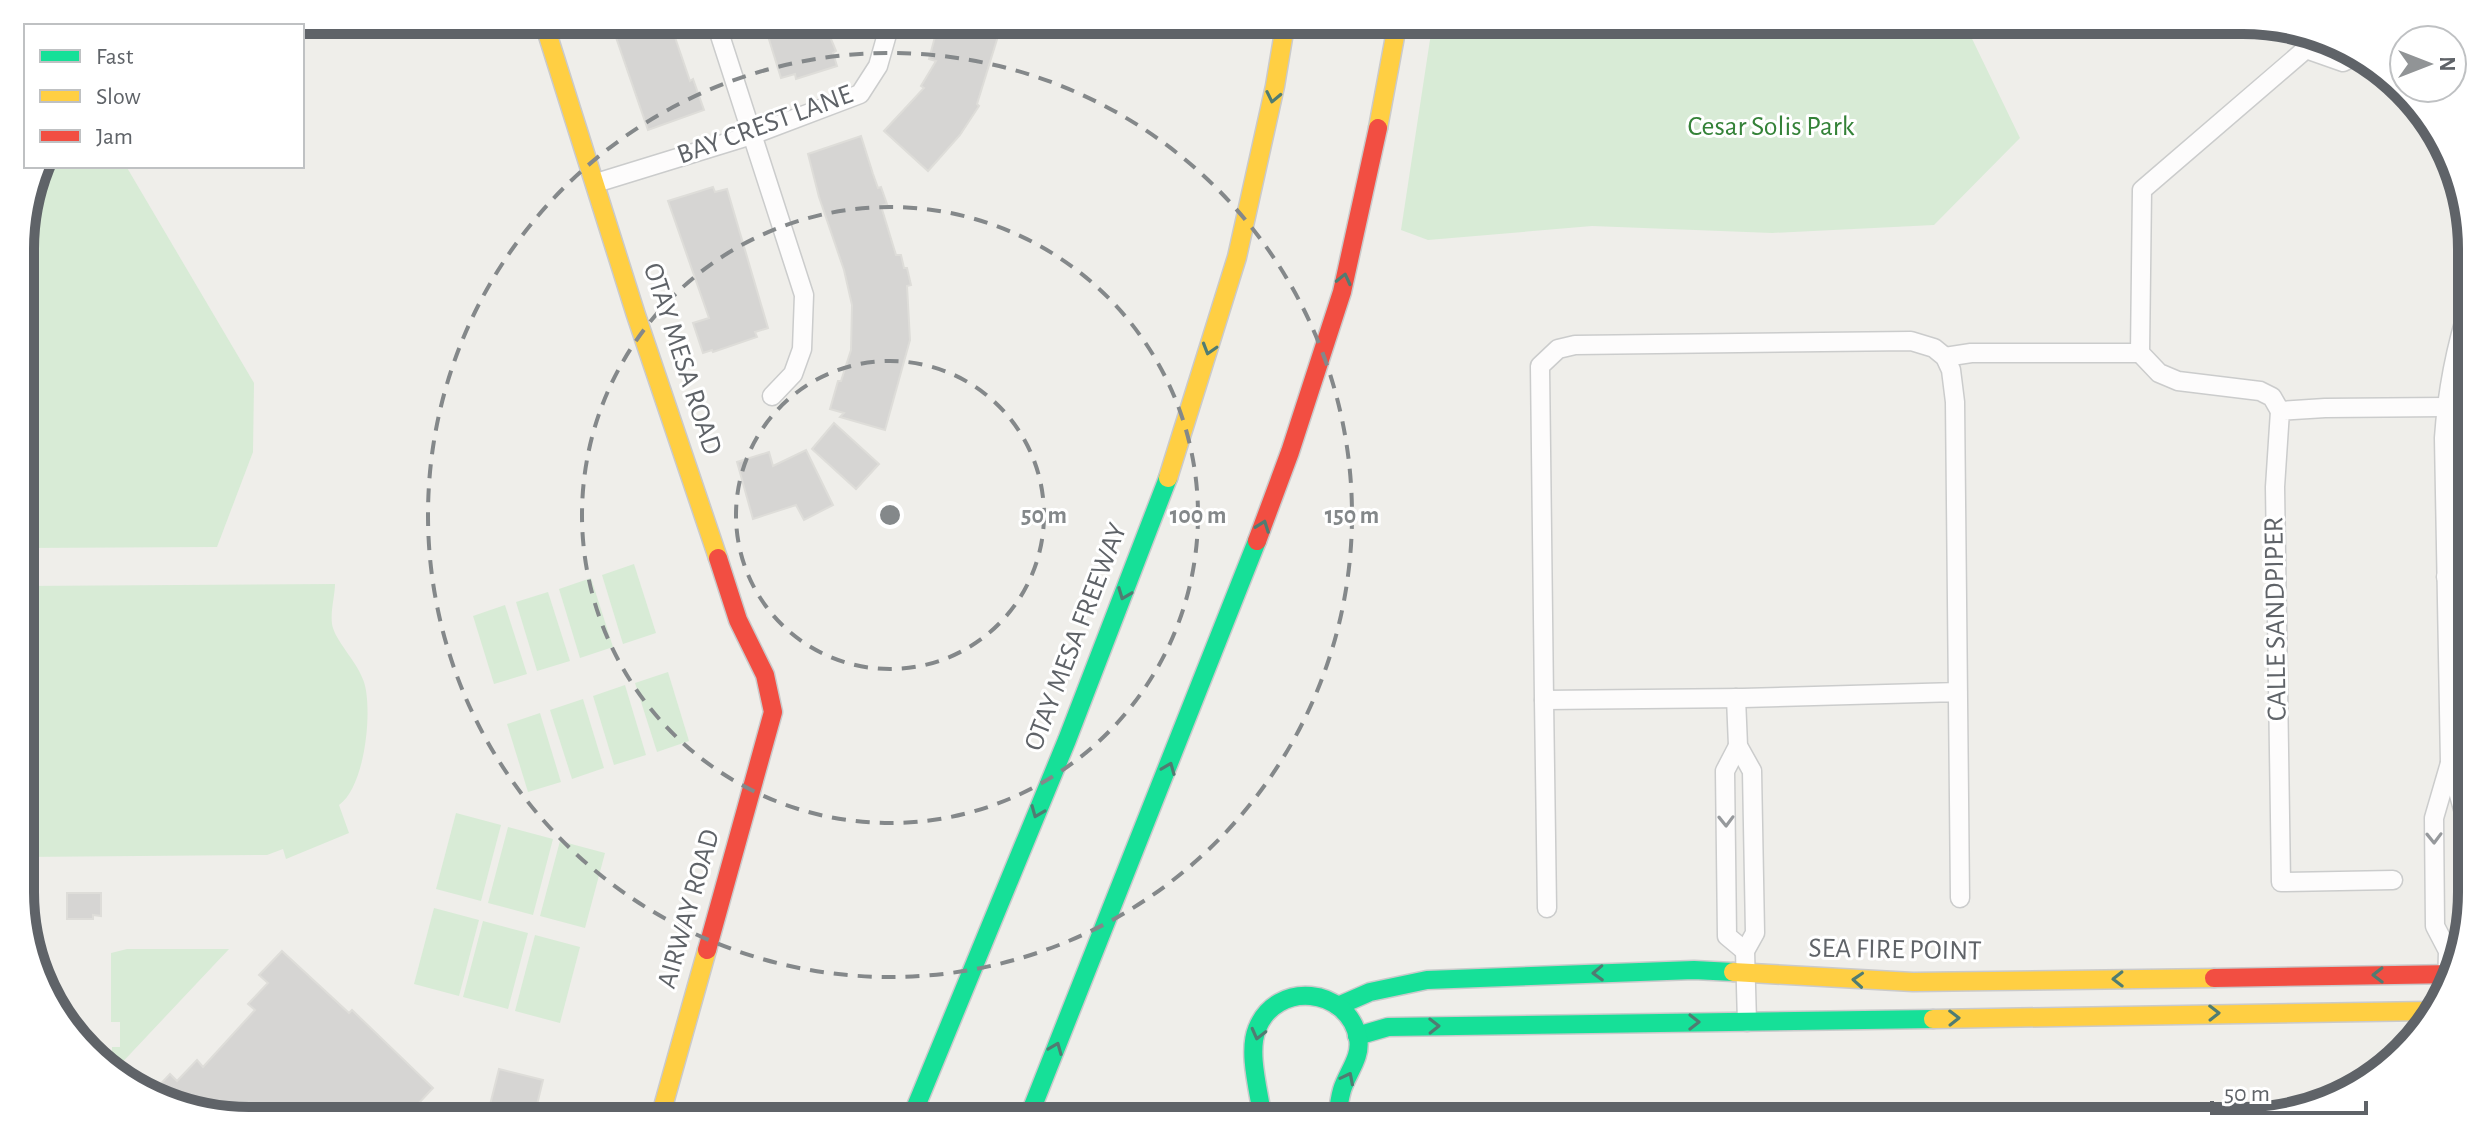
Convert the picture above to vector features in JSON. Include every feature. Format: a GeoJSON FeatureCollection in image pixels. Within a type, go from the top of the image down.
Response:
{"type":"FeatureCollection","features":[{"type":"Feature","properties":{"kind":"main road","name":"OTAY MESA ROAD"},"geometry":{"type":"LineString","coordinates":[[548,34],[636,315],[738,620],[765,675],[773,712]]}},
{"type":"Feature","properties":{"kind":"main road","name":"OTAY MESA FREEWAY"},"geometry":{"type":"LineString","coordinates":[[916,1107],[1067,740],[1173,466],[1237,257],[1284,34]]}},
{"type":"Feature","properties":{"kind":"main road"},"geometry":{"type":"LineString","coordinates":[[1033,1107],[1230,613],[1290,452],[1342,292],[1395,34]]}},
{"type":"Feature","properties":{"kind":"main road","name":"AIRWAY ROAD"},"geometry":{"type":"LineString","coordinates":[[663,1107],[773,712]]}},
{"type":"Feature","properties":{"kind":"main road"},"geometry":{"type":"LineString","coordinates":[[1070,1062],[1140,841]]}},
{"type":"Feature","properties":{"kind":"main road","name":"SEA FIRE POINT"},"geometry":{"type":"LineString","coordinates":[[1338,1006],[1388,986],[1427,980],[1694,970],[1913,982],[2440,979]]}},
{"type":"Feature","properties":{"kind":"main road"},"geometry":{"type":"LineString","coordinates":[[1262,1107],[1255,1041],[1257,1030],[1268,1010],[1280,1000],[1297,994],[1315,995],[1338,1006],[1348,1015],[1357,1036],[1357,1055],[1342,1088],[1339,1107]]}},
{"type":"Feature","properties":{"kind":"main road"},"geometry":{"type":"LineString","coordinates":[[1357,1036],[1388,1027],[2423,1011]]}},
{"type":"Feature","properties":{"kind":"main road"},"geometry":{"type":"LineString","coordinates":[[896,1107],[931,1068]]}},
{"type":"Feature","properties":{"kind":"street"},"geometry":{"type":"LineString","coordinates":[[720,34],[804,295],[802,349],[793,374],[772,396]]}},
{"type":"Feature","properties":{"kind":"street","name":"BAY CREST LANE"},"geometry":{"type":"LineString","coordinates":[[596,183],[752,135],[860,94],[878,66],[887,34]]}},
{"type":"Feature","properties":{"kind":"street"},"geometry":{"type":"LineString","coordinates":[[2346,60],[2306,49],[2142,190],[2140,353],[2159,373],[2178,381],[2260,391],[2272,397],[2280,411],[2446,407]]}},
{"type":"Feature","properties":{"kind":"street"},"geometry":{"type":"LineString","coordinates":[[1547,908],[1540,366],[1558,349],[1575,345],[1911,341],[1934,348],[1945,357],[1951,370],[1955,402],[1960,898]]}},
{"type":"Feature","properties":{"kind":"street"},"geometry":{"type":"LineString","coordinates":[[2458,348],[2446,407],[2444,438],[2450,763],[2458,791]]}},
{"type":"Feature","properties":{"kind":"street"},"geometry":{"type":"LineString","coordinates":[[1945,357],[1971,353],[2140,353]]}},
{"type":"Feature","properties":{"kind":"street","name":"CALLE SANDPIPER"},"geometry":{"type":"LineString","coordinates":[[2280,411],[2275,487],[2281,882],[2393,880]]}},
{"type":"Feature","properties":{"kind":"street"},"geometry":{"type":"LineString","coordinates":[[2446,577],[2458,577]]}},
{"type":"Feature","properties":{"kind":"street"},"geometry":{"type":"LineString","coordinates":[[1544,700],[1958,692]]}},
{"type":"Feature","properties":{"kind":"street"},"geometry":{"type":"LineString","coordinates":[[1736,698],[1738,746],[1752,771],[1755,933],[1745,951],[1747,1022]]}},
{"type":"Feature","properties":{"kind":"street"},"geometry":{"type":"LineString","coordinates":[[1738,746],[1725,771],[1727,936],[1745,951]]}},
{"type":"Feature","properties":{"kind":"street"},"geometry":{"type":"LineString","coordinates":[[2448,956],[2435,926],[2434,818],[2450,763]]}},
{"type":"Feature","properties":{"kind":"street"},"geometry":{"type":"LineString","coordinates":[[2448,951],[2451,948]]}},
{"type":"Feature","properties":{"kind":"green space","name":"Cesar Solis Park"},"geometry":{"type":"Polygon","coordinates":[[[1431,34],[1970,34],[2020,138],[1934,225],[1772,233],[1592,226],[1428,240],[1401,230],[1431,34]]]}},
{"type":"Feature","properties":{"kind":"green space"},"geometry":{"type":"Polygon","coordinates":[[[49,168],[127,168],[254,383],[253,452],[217,547],[34,548],[34,235],[41,193],[49,168]]]}},
{"type":"Feature","properties":{"kind":"green space"},"geometry":{"type":"Polygon","coordinates":[[[634,564],[656,633],[623,644],[602,575],[634,564]]]}},
{"type":"Feature","properties":{"kind":"green space"},"geometry":{"type":"Polygon","coordinates":[[[591,578],[613,647],[580,658],[559,589],[591,578]]]}},
{"type":"Feature","properties":{"kind":"green space"},"geometry":{"type":"Polygon","coordinates":[[[335,584],[333,628],[364,682],[368,711],[361,766],[348,796],[339,805],[349,833],[286,859],[283,849],[267,855],[34,857],[34,586],[335,584]]]}},
{"type":"Feature","properties":{"kind":"green space"},"geometry":{"type":"Polygon","coordinates":[[[548,592],[570,661],[537,671],[516,602],[548,592]]]}},
{"type":"Feature","properties":{"kind":"green space"},"geometry":{"type":"Polygon","coordinates":[[[505,605],[527,674],[494,684],[473,616],[505,605]]]}},
{"type":"Feature","properties":{"kind":"green space"},"geometry":{"type":"Polygon","coordinates":[[[668,672],[689,741],[657,752],[635,683],[668,672]]]}},
{"type":"Feature","properties":{"kind":"green space"},"geometry":{"type":"Polygon","coordinates":[[[625,685],[646,755],[614,765],[593,696],[625,685]]]}},
{"type":"Feature","properties":{"kind":"green space"},"geometry":{"type":"Polygon","coordinates":[[[583,699],[604,768],[572,779],[550,710],[583,699]]]}},
{"type":"Feature","properties":{"kind":"green space"},"geometry":{"type":"Polygon","coordinates":[[[540,713],[561,782],[528,792],[507,724],[540,713]]]}},
{"type":"Feature","properties":{"kind":"green space"},"geometry":{"type":"Polygon","coordinates":[[[456,813],[501,825],[481,901],[436,889],[456,813]]]}},
{"type":"Feature","properties":{"kind":"green space"},"geometry":{"type":"Polygon","coordinates":[[[508,827],[553,839],[533,915],[488,903],[508,827]]]}},
{"type":"Feature","properties":{"kind":"green space"},"geometry":{"type":"Polygon","coordinates":[[[560,841],[605,853],[585,928],[540,916],[560,841]]]}},
{"type":"Feature","properties":{"kind":"green space"},"geometry":{"type":"Polygon","coordinates":[[[434,908],[479,920],[459,996],[414,984],[434,908]]]}},
{"type":"Feature","properties":{"kind":"green space"},"geometry":{"type":"Polygon","coordinates":[[[483,921],[528,933],[508,1009],[463,997],[483,921]]]}},
{"type":"Feature","properties":{"kind":"green space"},"geometry":{"type":"Polygon","coordinates":[[[535,935],[580,947],[560,1023],[515,1011],[535,935]]]}},
{"type":"Feature","properties":{"kind":"green space"},"geometry":{"type":"Polygon","coordinates":[[[127,949],[229,949],[120,1064],[112,1058],[112,1047],[120,1047],[120,1022],[111,1022],[111,953],[127,949]]]}},
{"type":"Feature","properties":{"kind":"building"},"geometry":{"type":"Polygon","coordinates":[[[615,34],[674,34],[704,110],[648,130],[615,34]]]}},
{"type":"Feature","properties":{"kind":"building"},"geometry":{"type":"Polygon","coordinates":[[[767,34],[829,34],[836,51],[833,53],[837,66],[796,79],[795,74],[781,78],[767,34]]]}},
{"type":"Feature","properties":{"kind":"building"},"geometry":{"type":"Polygon","coordinates":[[[936,34],[999,34],[977,104],[979,106],[960,135],[928,171],[884,131],[924,88],[921,86],[936,61],[929,59],[936,34]]]}},
{"type":"Feature","properties":{"kind":"building"},"geometry":{"type":"Polygon","coordinates":[[[861,136],[878,188],[881,187],[887,204],[881,206],[896,255],[901,255],[911,285],[907,286],[910,340],[885,430],[840,417],[844,413],[830,409],[851,350],[852,305],[808,154],[861,136]]]}},
{"type":"Feature","properties":{"kind":"building"},"geometry":{"type":"Polygon","coordinates":[[[713,187],[715,192],[727,189],[768,328],[755,332],[757,337],[703,353],[693,323],[709,318],[668,201],[713,187]]]}},
{"type":"Feature","properties":{"kind":"building"},"geometry":{"type":"Polygon","coordinates":[[[834,423],[879,464],[856,489],[812,449],[834,423]]]}},
{"type":"Feature","properties":{"kind":"building"},"geometry":{"type":"Polygon","coordinates":[[[806,450],[833,505],[804,520],[796,505],[753,519],[737,462],[769,452],[773,466],[806,450]]]}},
{"type":"Feature","properties":{"kind":"building"},"geometry":{"type":"Polygon","coordinates":[[[67,893],[101,893],[101,916],[67,919],[67,893]]]}},
{"type":"Feature","properties":{"kind":"building"},"geometry":{"type":"Polygon","coordinates":[[[282,951],[349,1013],[352,1010],[433,1088],[415,1107],[235,1107],[193,1100],[158,1087],[170,1074],[177,1081],[197,1060],[203,1067],[255,1010],[248,1004],[268,983],[259,975],[282,951]]]}},
{"type":"Feature","properties":{"kind":"building"},"geometry":{"type":"Polygon","coordinates":[[[499,1069],[543,1080],[536,1107],[490,1107],[499,1069]]]}},
{"type":"Feature","properties":{"kind":"traffic: fast"},"geometry":{"type":"LineString","coordinates":[[916,1107],[1067,740],[1168,478]]}},
{"type":"Feature","properties":{"kind":"traffic: fast"},"geometry":{"type":"LineString","coordinates":[[1033,1107],[1257,541]]}},
{"type":"Feature","properties":{"kind":"traffic: fast"},"geometry":{"type":"LineString","coordinates":[[1338,1006],[1370,992],[1427,980],[1694,970],[1733,972]]}},
{"type":"Feature","properties":{"kind":"traffic: fast"},"geometry":{"type":"LineString","coordinates":[[1261,1107],[1253,1050],[1257,1029],[1266,1013],[1279,1003],[1295,997],[1311,996],[1341,1008],[1352,1021],[1358,1038],[1358,1052],[1338,1107]]}},
{"type":"Feature","properties":{"kind":"traffic: fast"},"geometry":{"type":"LineString","coordinates":[[1357,1036],[1388,1027],[1933,1019]]}},
{"type":"Feature","properties":{"kind":"traffic: slow"},"geometry":{"type":"LineString","coordinates":[[547,34],[636,315],[718,558]]}},
{"type":"Feature","properties":{"kind":"traffic: slow"},"geometry":{"type":"LineString","coordinates":[[1168,478],[1237,257],[1284,34]]}},
{"type":"Feature","properties":{"kind":"traffic: slow"},"geometry":{"type":"LineString","coordinates":[[1378,128],[1395,34]]}},
{"type":"Feature","properties":{"kind":"traffic: slow"},"geometry":{"type":"LineString","coordinates":[[663,1107],[707,950]]}},
{"type":"Feature","properties":{"kind":"traffic: slow"},"geometry":{"type":"LineString","coordinates":[[1733,972],[1913,982],[2214,978]]}},
{"type":"Feature","properties":{"kind":"traffic: slow"},"geometry":{"type":"LineString","coordinates":[[1933,1019],[2423,1011]]}},
{"type":"Feature","properties":{"kind":"traffic: jam"},"geometry":{"type":"LineString","coordinates":[[1257,541],[1290,452],[1342,292],[1378,128]]}},
{"type":"Feature","properties":{"kind":"traffic: jam"},"geometry":{"type":"LineString","coordinates":[[707,950],[773,712],[765,675],[738,620],[718,558]]}},
{"type":"Feature","properties":{"kind":"traffic: jam"},"geometry":{"type":"LineString","coordinates":[[2214,978],[2442,974]]}}]}
